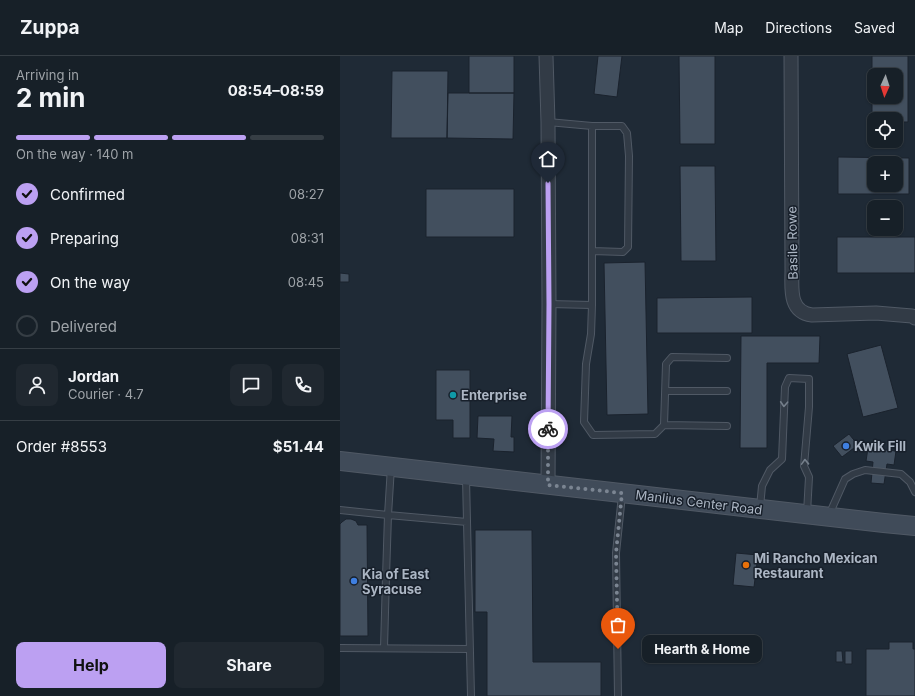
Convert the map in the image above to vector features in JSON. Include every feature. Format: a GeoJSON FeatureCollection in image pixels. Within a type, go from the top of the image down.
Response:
{"type":"FeatureCollection","features":[{"type":"Feature","properties":{"kind":"main road","name":"Manlius Center Road"},"geometry":{"type":"LineString","coordinates":[[340,461],[915,526]]}},
{"type":"Feature","properties":{"kind":"street"},"geometry":{"type":"LineString","coordinates":[[546,56],[548,122],[549,304],[548,485]]}},
{"type":"Feature","properties":{"kind":"street","name":"Basile Rowe"},"geometry":{"type":"LineString","coordinates":[[791,56],[792,270],[793,298],[796,305],[806,314],[812,315],[876,313],[912,316],[915,318]]}},
{"type":"Feature","properties":{"kind":"lane"},"geometry":{"type":"LineString","coordinates":[[548,122],[592,126],[622,126],[627,133],[629,156],[628,247],[623,252],[592,251]]}},
{"type":"Feature","properties":{"kind":"lane"},"geometry":{"type":"LineString","coordinates":[[592,126],[592,305],[591,334],[586,364],[584,422],[593,435],[655,434],[664,425],[666,364],[672,357],[727,358]]}},
{"type":"Feature","properties":{"kind":"lane"},"geometry":{"type":"LineString","coordinates":[[549,304],[592,305]]}},
{"type":"Feature","properties":{"kind":"lane"},"geometry":{"type":"LineString","coordinates":[[760,509],[762,486],[770,470],[782,459],[785,387],[789,378],[809,379],[809,407],[804,466],[809,477],[807,514]]}},
{"type":"Feature","properties":{"kind":"lane"},"geometry":{"type":"LineString","coordinates":[[666,391],[727,392]]}},
{"type":"Feature","properties":{"kind":"lane"},"geometry":{"type":"LineString","coordinates":[[664,425],[726,426]]}},
{"type":"Feature","properties":{"kind":"lane"},"geometry":{"type":"LineString","coordinates":[[384,648],[391,466]]}},
{"type":"Feature","properties":{"kind":"lane"},"geometry":{"type":"LineString","coordinates":[[829,517],[845,479],[853,474],[865,470],[901,474],[910,482],[915,492]]}},
{"type":"Feature","properties":{"kind":"lane"},"geometry":{"type":"LineString","coordinates":[[466,475],[471,696]]}},
{"type":"Feature","properties":{"kind":"lane"},"geometry":{"type":"LineString","coordinates":[[618,696],[616,553],[622,493]]}},
{"type":"Feature","properties":{"kind":"lane"},"geometry":{"type":"LineString","coordinates":[[340,510],[467,522]]}},
{"type":"Feature","properties":{"kind":"lane"},"geometry":{"type":"LineString","coordinates":[[340,648],[470,649]]}},
{"type":"Feature","properties":{"kind":"building"},"geometry":{"type":"Polygon","coordinates":[[[469,56],[514,56],[514,93],[469,93],[469,56]]]}},
{"type":"Feature","properties":{"kind":"building"},"geometry":{"type":"Polygon","coordinates":[[[598,56],[622,56],[617,97],[594,94],[598,56]]]}},
{"type":"Feature","properties":{"kind":"building"},"geometry":{"type":"Polygon","coordinates":[[[679,56],[715,56],[715,144],[680,144],[679,56]]]}},
{"type":"Feature","properties":{"kind":"building"},"geometry":{"type":"Polygon","coordinates":[[[872,56],[908,56],[908,122],[903,122],[903,112],[872,112],[872,104],[903,104],[903,68],[872,68],[872,56]]]}},
{"type":"Feature","properties":{"kind":"building"},"geometry":{"type":"Polygon","coordinates":[[[392,71],[448,71],[447,138],[391,138],[392,71]]]}},
{"type":"Feature","properties":{"kind":"building"},"geometry":{"type":"Polygon","coordinates":[[[448,93],[514,93],[513,139],[447,138],[448,93]]]}},
{"type":"Feature","properties":{"kind":"building"},"geometry":{"type":"Polygon","coordinates":[[[838,157],[867,157],[867,192],[903,192],[903,158],[909,158],[909,194],[838,194],[838,157]]]}},
{"type":"Feature","properties":{"kind":"building"},"geometry":{"type":"Polygon","coordinates":[[[680,166],[715,166],[716,261],[681,261],[680,166]]]}},
{"type":"Feature","properties":{"kind":"building"},"geometry":{"type":"Polygon","coordinates":[[[426,189],[514,189],[514,237],[426,237],[426,189]]]}},
{"type":"Feature","properties":{"kind":"building"},"geometry":{"type":"Polygon","coordinates":[[[837,237],[915,237],[915,273],[837,273],[837,237]]]}},
{"type":"Feature","properties":{"kind":"building"},"geometry":{"type":"Polygon","coordinates":[[[645,262],[648,414],[607,415],[604,263],[645,262]]]}},
{"type":"Feature","properties":{"kind":"building"},"geometry":{"type":"Polygon","coordinates":[[[340,273],[349,274],[349,282],[340,282],[340,273]]]}},
{"type":"Feature","properties":{"kind":"building"},"geometry":{"type":"Polygon","coordinates":[[[752,297],[752,333],[657,333],[657,298],[752,297]]]}},
{"type":"Feature","properties":{"kind":"building"},"geometry":{"type":"Polygon","coordinates":[[[741,336],[820,336],[819,363],[767,363],[767,448],[740,448],[741,336]]]}},
{"type":"Feature","properties":{"kind":"building"},"geometry":{"type":"Polygon","coordinates":[[[881,345],[898,408],[863,417],[847,354],[881,345]]]}},
{"type":"Feature","properties":{"kind":"building","name":"Enterprise"},"geometry":{"type":"Polygon","coordinates":[[[436,370],[470,370],[470,438],[453,438],[453,420],[436,420],[436,370]]]}},
{"type":"Feature","properties":{"kind":"building"},"geometry":{"type":"Polygon","coordinates":[[[478,416],[512,416],[511,437],[514,437],[514,452],[493,451],[494,439],[477,438],[478,416]]]}},
{"type":"Feature","properties":{"kind":"building","name":"Kwik Fill"},"geometry":{"type":"Polygon","coordinates":[[[849,434],[858,445],[842,457],[833,446],[849,434]]]}},
{"type":"Feature","properties":{"kind":"building","name":"Kwik Fill"},"geometry":{"type":"Polygon","coordinates":[[[868,448],[896,451],[894,465],[887,464],[884,484],[871,483],[873,462],[866,461],[868,448]]]}},
{"type":"Feature","properties":{"kind":"building","name":"Kia of East Syracuse"},"geometry":{"type":"Polygon","coordinates":[[[346,519],[356,521],[358,525],[367,525],[368,636],[340,636],[340,524],[346,519]]]}},
{"type":"Feature","properties":{"kind":"building"},"geometry":{"type":"Polygon","coordinates":[[[475,530],[532,530],[533,662],[601,662],[601,696],[487,696],[487,612],[475,612],[475,530]]]}},
{"type":"Feature","properties":{"kind":"building","name":"Mi Rancho Mexican Restaurant"},"geometry":{"type":"Polygon","coordinates":[[[736,553],[758,555],[754,587],[733,585],[736,553]]]}},
{"type":"Feature","properties":{"kind":"building"},"geometry":{"type":"Polygon","coordinates":[[[889,642],[913,642],[913,649],[915,649],[915,696],[866,696],[866,649],[889,649],[889,642]]]}},
{"type":"Feature","properties":{"kind":"building"},"geometry":{"type":"Polygon","coordinates":[[[836,651],[842,651],[843,662],[836,662],[836,651]]]}},
{"type":"Feature","properties":{"kind":"building"},"geometry":{"type":"Polygon","coordinates":[[[845,651],[852,651],[852,664],[845,664],[845,651]]]}},
{"type":"Feature","properties":{"kind":"way so far"},"geometry":{"type":"LineString","coordinates":[[548,429],[548,485],[622,493],[616,553],[618,649]]}},
{"type":"Feature","properties":{"kind":"place","name":"Enterprise"},"geometry":{"type":"Point","coordinates":[453,395]}},
{"type":"Feature","properties":{"kind":"place","name":"Kwik Fill"},"geometry":{"type":"Point","coordinates":[846,446]}},
{"type":"Feature","properties":{"kind":"place","name":"Mi Rancho Mexican Restaurant"},"geometry":{"type":"Point","coordinates":[746,565]}},
{"type":"Feature","properties":{"kind":"place","name":"Kia of East Syracuse"},"geometry":{"type":"Point","coordinates":[354,581]}},
{"type":"Feature","properties":{"kind":"place","name":"Hearth & Home"},"geometry":{"type":"Point","coordinates":[618,649]}},
{"type":"Feature","properties":{"kind":"route"},"geometry":{"type":"LineString","coordinates":[[548,183],[548,429]]}}]}
